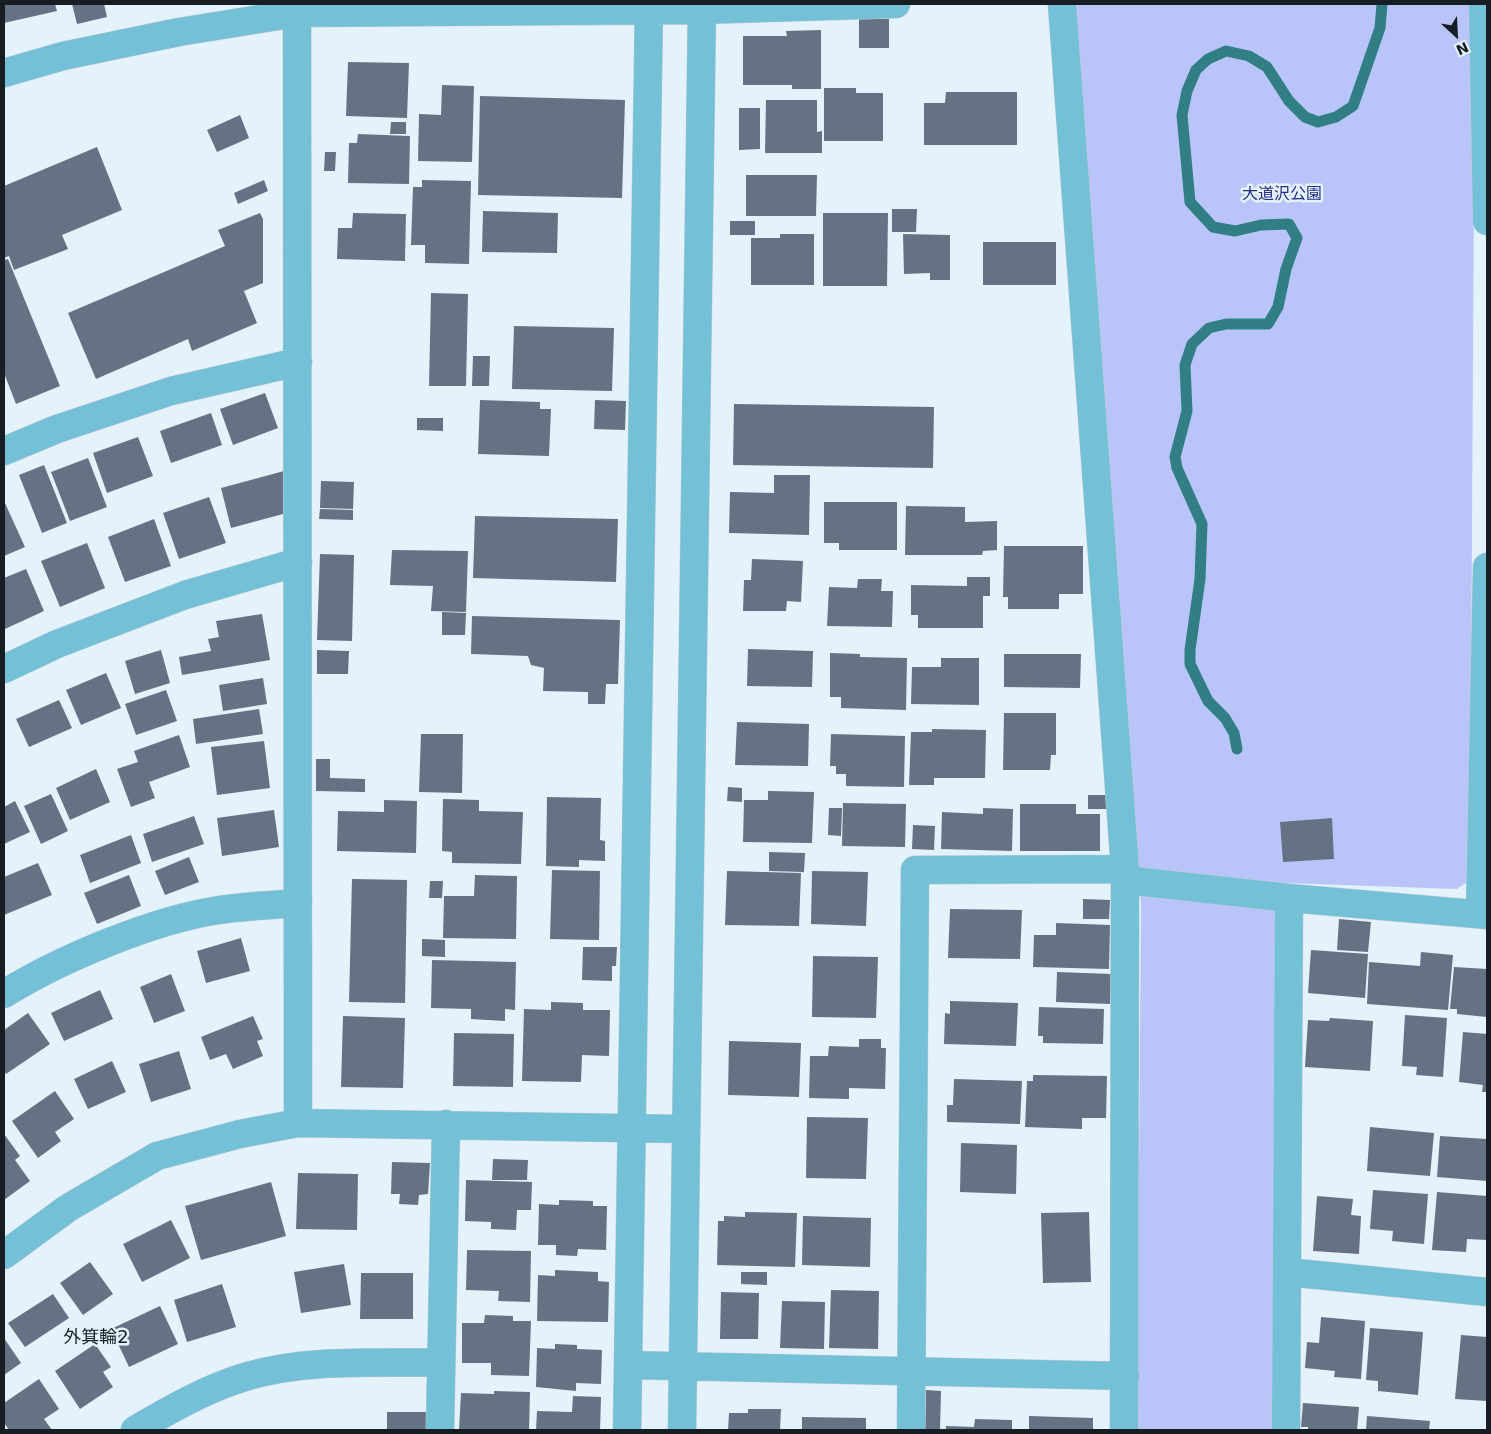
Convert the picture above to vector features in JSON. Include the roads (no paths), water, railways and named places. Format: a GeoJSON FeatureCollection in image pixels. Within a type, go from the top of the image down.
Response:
{"type":"FeatureCollection","features":[{"type":"Feature","properties":{"kind":"street"},"geometry":{"type":"LineString","coordinates":[[4,73],[82,52],[179,32],[297,13],[896,4]]}},
{"type":"Feature","properties":{"kind":"street"},"geometry":{"type":"LineString","coordinates":[[1062,4],[1125,874],[1124,1430]]}},
{"type":"Feature","properties":{"kind":"street"},"geometry":{"type":"LineString","coordinates":[[1483,4],[1487,221]]}},
{"type":"Feature","properties":{"kind":"street"},"geometry":{"type":"LineString","coordinates":[[627,1430],[649,7]]}},
{"type":"Feature","properties":{"kind":"street"},"geometry":{"type":"LineString","coordinates":[[682,1430],[702,7]]}},
{"type":"Feature","properties":{"kind":"street"},"geometry":{"type":"LineString","coordinates":[[297,13],[298,1123]]}},
{"type":"Feature","properties":{"kind":"street"},"geometry":{"type":"LineString","coordinates":[[4,451],[57,428],[170,391],[298,362]]}},
{"type":"Feature","properties":{"kind":"street"},"geometry":{"type":"LineString","coordinates":[[4,669],[57,644],[185,595],[298,562]]}},
{"type":"Feature","properties":{"kind":"street"},"geometry":{"type":"LineString","coordinates":[[911,1430],[915,870],[1125,874],[1290,898],[1484,915],[1487,567]]}},
{"type":"Feature","properties":{"kind":"street"},"geometry":{"type":"LineString","coordinates":[[1286,1430],[1290,898]]}},
{"type":"Feature","properties":{"kind":"street"},"geometry":{"type":"LineString","coordinates":[[4,994],[21,983],[89,952],[156,925],[218,910],[298,903]]}},
{"type":"Feature","properties":{"kind":"street"},"geometry":{"type":"LineString","coordinates":[[4,1255],[68,1208],[157,1156],[240,1134],[298,1123],[685,1129]]}},
{"type":"Feature","properties":{"kind":"street"},"geometry":{"type":"LineString","coordinates":[[440,1430],[446,1124]]}},
{"type":"Feature","properties":{"kind":"street"},"geometry":{"type":"LineString","coordinates":[[1287,1272],[1487,1292]]}},
{"type":"Feature","properties":{"kind":"street"},"geometry":{"type":"LineString","coordinates":[[135,1430],[199,1394],[249,1376],[300,1366],[441,1362]]}},
{"type":"Feature","properties":{"kind":"street"},"geometry":{"type":"LineString","coordinates":[[628,1366],[1124,1376]]}},
{"type":"Feature","properties":{"kind":"waterway"},"geometry":{"type":"LineString","coordinates":[[1237,749],[1234,733],[1225,718],[1208,701],[1190,664],[1190,650],[1200,579],[1202,524],[1177,468],[1175,457],[1187,411],[1185,365],[1192,344],[1209,328],[1226,324],[1268,324],[1278,307],[1286,269],[1297,238],[1289,224],[1261,225],[1235,231],[1213,227],[1190,202],[1182,115],[1187,91],[1196,70],[1208,59],[1226,51],[1249,56],[1267,67],[1289,101],[1305,117],[1318,122],[1336,117],[1353,106],[1380,28],[1382,4]]}},
{"type":"Feature","properties":{"kind":"district","name":"外箕輪2"},"geometry":{"type":"Point","coordinates":[96,1338]}},
{"type":"Feature","properties":{"kind":"park label","name":"大道沢公園"},"geometry":{"type":"Point","coordinates":[1282,195]}}]}
